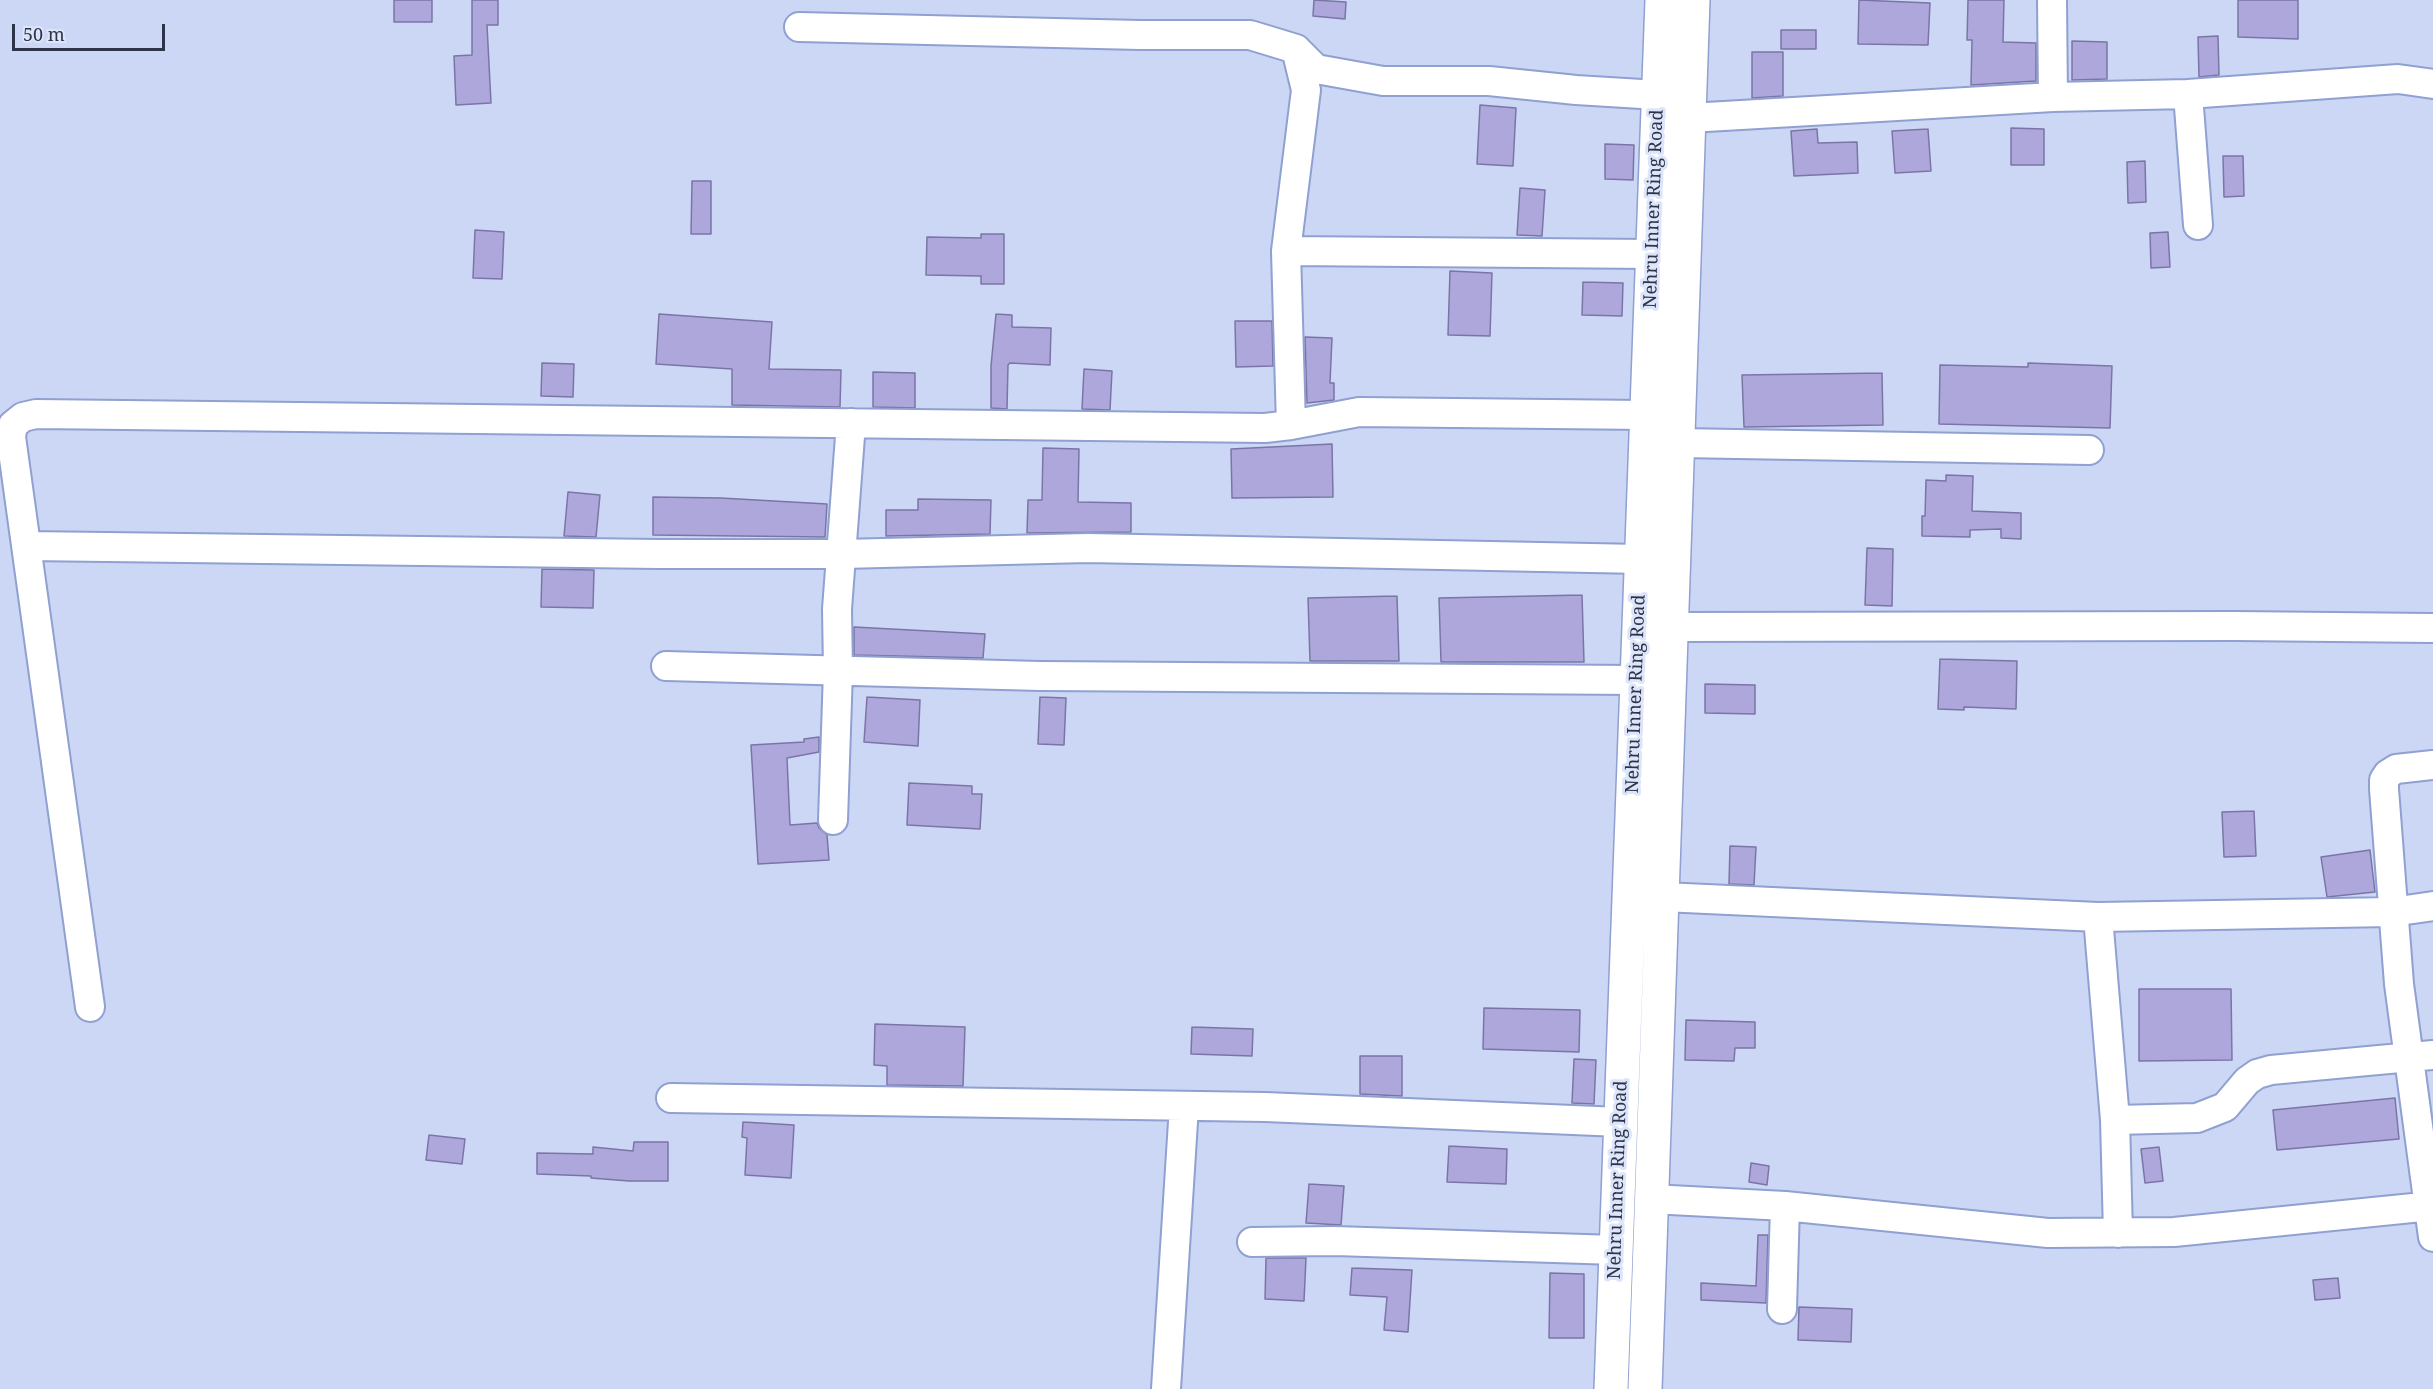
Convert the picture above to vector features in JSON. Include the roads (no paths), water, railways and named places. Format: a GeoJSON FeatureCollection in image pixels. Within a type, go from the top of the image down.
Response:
{"type":"FeatureCollection","features":[{"type":"Feature","properties":{"kind":"main road","name":"Nehru Inner Ring Road"},"geometry":{"type":"LineString","coordinates":[[1611,1389],[1662,0]]}},
{"type":"Feature","properties":{"kind":"main road"},"geometry":{"type":"LineString","coordinates":[[1645,1389],[1693,0]]}},
{"type":"Feature","properties":{"kind":"street"},"geometry":{"type":"LineString","coordinates":[[2052,0],[2053,97]]}},
{"type":"Feature","properties":{"kind":"street"},"geometry":{"type":"LineString","coordinates":[[800,27],[1250,35],[1296,49],[1316,69],[1383,81],[1489,81],[1658,95]]}},
{"type":"Feature","properties":{"kind":"street"},"geometry":{"type":"LineString","coordinates":[[1291,425],[1286,250],[1306,90],[1296,49]]}},
{"type":"Feature","properties":{"kind":"street"},"geometry":{"type":"LineString","coordinates":[[1689,118],[2053,97],[2187,94],[2398,79],[2433,84]]}},
{"type":"Feature","properties":{"kind":"street"},"geometry":{"type":"LineString","coordinates":[[2187,94],[2198,225]]}},
{"type":"Feature","properties":{"kind":"street"},"geometry":{"type":"LineString","coordinates":[[1286,250],[1652,254]]}},
{"type":"Feature","properties":{"kind":"street"},"geometry":{"type":"LineString","coordinates":[[90,1007],[11,437],[13,425],[22,417],[36,414],[1265,428],[1359,412],[1646,415]]}},
{"type":"Feature","properties":{"kind":"street"},"geometry":{"type":"LineString","coordinates":[[833,820],[838,671],[837,609],[850,423]]}},
{"type":"Feature","properties":{"kind":"street"},"geometry":{"type":"LineString","coordinates":[[1678,443],[2089,450]]}},
{"type":"Feature","properties":{"kind":"street"},"geometry":{"type":"LineString","coordinates":[[27,546],[659,554],[842,554],[1088,548],[1641,558]]}},
{"type":"Feature","properties":{"kind":"street"},"geometry":{"type":"LineString","coordinates":[[1672,627],[2433,628]]}},
{"type":"Feature","properties":{"kind":"street"},"geometry":{"type":"LineString","coordinates":[[666,666],[1040,676],[1637,680]]}},
{"type":"Feature","properties":{"kind":"street"},"geometry":{"type":"LineString","coordinates":[[2433,765],[2396,769],[2384,780],[2399,984],[2422,1056],[2433,1237]]}},
{"type":"Feature","properties":{"kind":"street"},"geometry":{"type":"LineString","coordinates":[[1663,897],[2098,917],[2392,912],[2433,906]]}},
{"type":"Feature","properties":{"kind":"street"},"geometry":{"type":"LineString","coordinates":[[2098,917],[2115,1120],[2118,1233]]}},
{"type":"Feature","properties":{"kind":"street"},"geometry":{"type":"LineString","coordinates":[[2115,1120],[2204,1116],[2224,1107],[2247,1081],[2271,1070],[2422,1056]]}},
{"type":"Feature","properties":{"kind":"street"},"geometry":{"type":"LineString","coordinates":[[671,1098],[1265,1107],[1620,1122]]}},
{"type":"Feature","properties":{"kind":"street"},"geometry":{"type":"LineString","coordinates":[[1166,1389],[1184,1106]]}},
{"type":"Feature","properties":{"kind":"street"},"geometry":{"type":"LineString","coordinates":[[1651,1198],[1785,1206],[2048,1233],[2174,1232],[2431,1206]]}},
{"type":"Feature","properties":{"kind":"street"},"geometry":{"type":"LineString","coordinates":[[1782,1310],[1785,1206]]}},
{"type":"Feature","properties":{"kind":"street"},"geometry":{"type":"LineString","coordinates":[[1252,1242],[1335,1241],[1616,1250]]}}]}
